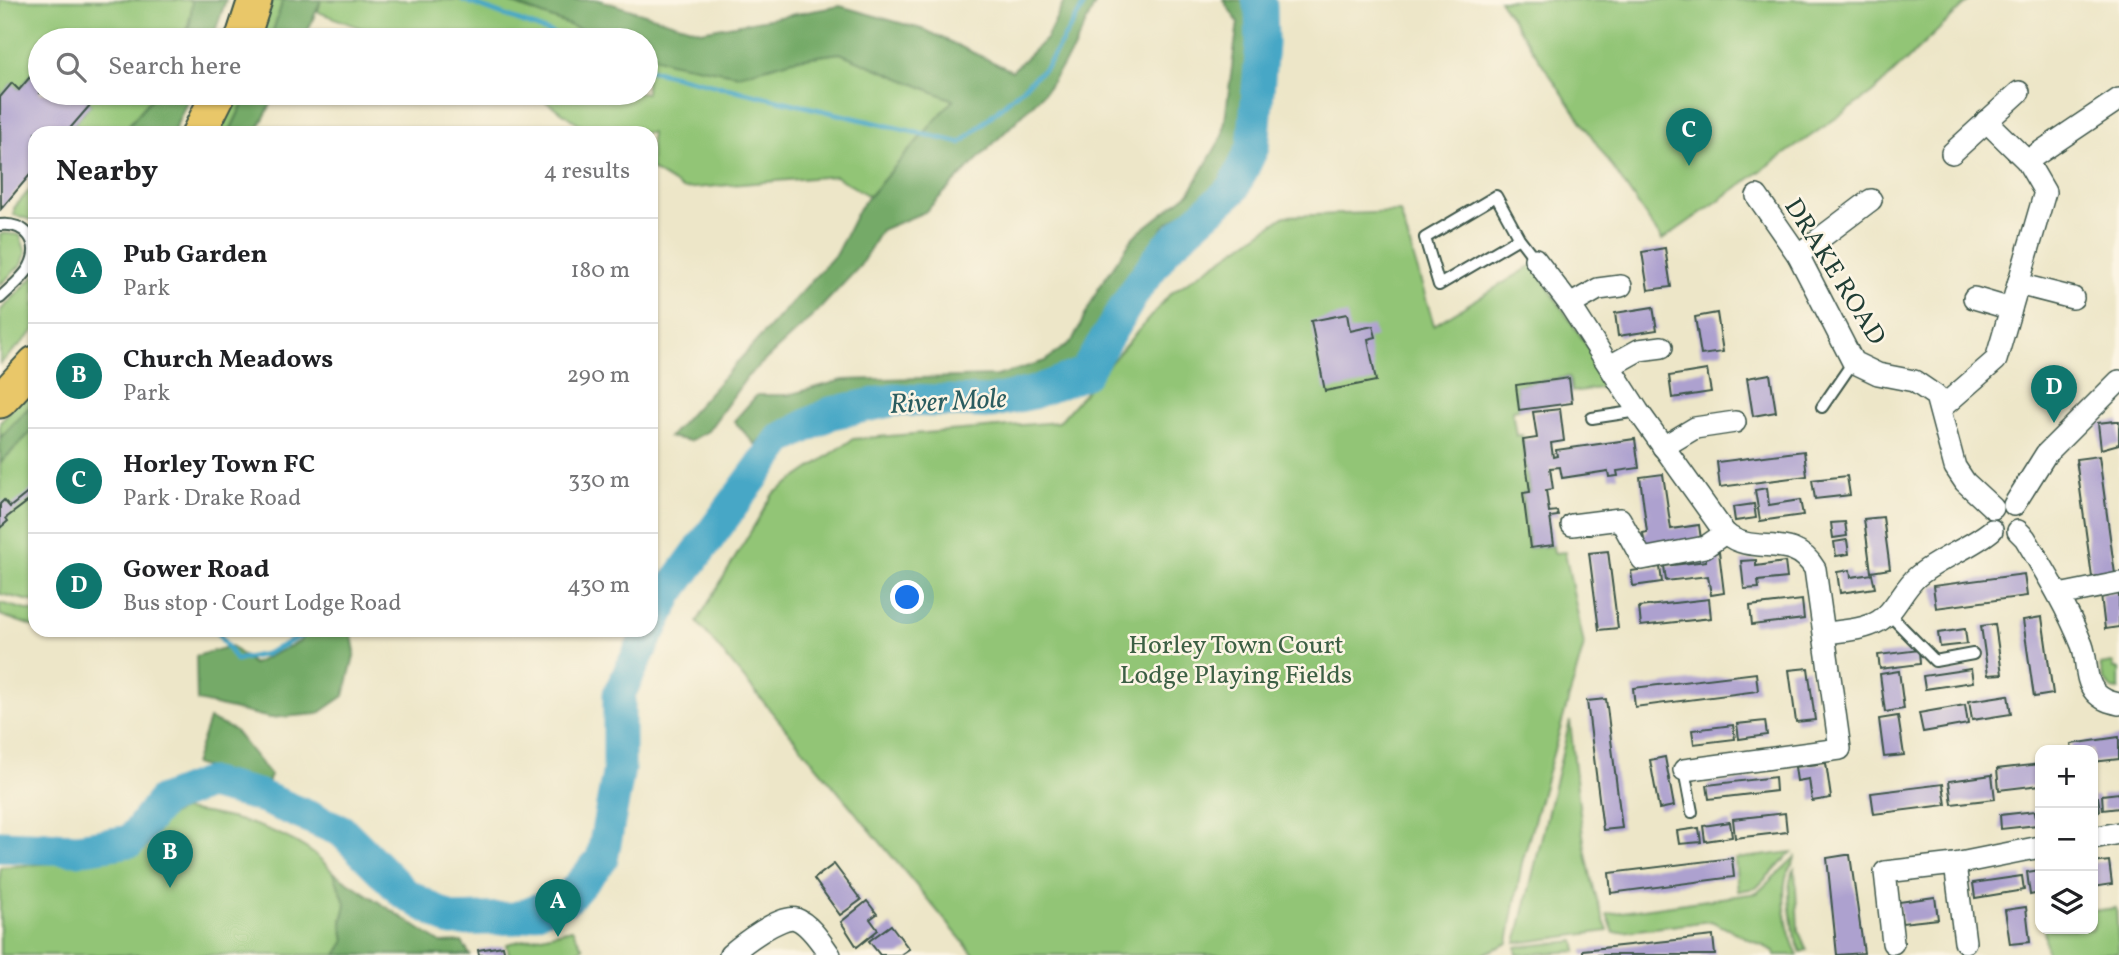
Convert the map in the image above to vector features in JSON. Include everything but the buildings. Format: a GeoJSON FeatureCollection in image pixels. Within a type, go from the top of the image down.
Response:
{"type":"FeatureCollection","features":[{"type":"Feature","properties":{"kind":"main road"},"geometry":{"type":"LineString","coordinates":[[246,28],[255,0]]}},
{"type":"Feature","properties":{"kind":"main road"},"geometry":{"type":"LineString","coordinates":[[202,126],[213,105]]}},
{"type":"Feature","properties":{"kind":"main road"},"geometry":{"type":"LineString","coordinates":[[0,401],[28,371]]}},
{"type":"Feature","properties":{"kind":"street"},"geometry":{"type":"LineString","coordinates":[[1952,153],[2019,92]]}},
{"type":"Feature","properties":{"kind":"street"},"geometry":{"type":"LineString","coordinates":[[2027,161],[2116,106]]}},
{"type":"Feature","properties":{"kind":"street"},"geometry":{"type":"LineString","coordinates":[[1986,121],[2027,161],[2045,192],[1996,360],[1940,409],[1955,467],[1965,482],[2003,506],[2022,520],[2018,531],[2005,537],[1992,530],[1988,519],[2003,506],[2046,454],[2119,381]]}},
{"type":"Feature","properties":{"kind":"street","name":"DRAKE ROAD"},"geometry":{"type":"LineString","coordinates":[[1757,197],[1798,255],[1853,362],[1878,374],[1914,381],[1936,396],[1940,409]]}},
{"type":"Feature","properties":{"kind":"street"},"geometry":{"type":"LineString","coordinates":[[1798,255],[1871,200]]}},
{"type":"Feature","properties":{"kind":"street"},"geometry":{"type":"LineString","coordinates":[[1535,260],[1570,305],[1638,411],[1725,533],[1733,541],[1790,548],[1802,553],[1815,569],[1840,749],[1684,770]]}},
{"type":"Feature","properties":{"kind":"street"},"geometry":{"type":"LineString","coordinates":[[2018,284],[2073,298]]}},
{"type":"Feature","properties":{"kind":"street"},"geometry":{"type":"LineString","coordinates":[[1570,305],[1598,289],[1621,286]]}},
{"type":"Feature","properties":{"kind":"street"},"geometry":{"type":"LineString","coordinates":[[1974,298],[2011,309]]}},
{"type":"Feature","properties":{"kind":"street"},"geometry":{"type":"LineString","coordinates":[[1610,366],[1639,350],[1662,347]]}},
{"type":"Feature","properties":{"kind":"street"},"geometry":{"type":"LineString","coordinates":[[1663,447],[1695,428],[1735,422]]}},
{"type":"Feature","properties":{"kind":"street"},"geometry":{"type":"LineString","coordinates":[[1572,525],[1620,519],[1642,559],[1705,547],[1725,533]]}},
{"type":"Feature","properties":{"kind":"street"},"geometry":{"type":"LineString","coordinates":[[1826,633],[1849,631],[1880,621],[1915,578],[1943,557],[1973,546],[1992,530]]}},
{"type":"Feature","properties":{"kind":"street"},"geometry":{"type":"LineString","coordinates":[[2018,531],[2059,594],[2084,650],[2087,677],[2094,691],[2104,700],[2119,704]]}},
{"type":"Feature","properties":{"kind":"street"},"geometry":{"type":"LineString","coordinates":[[2059,594],[2119,583]]}},
{"type":"Feature","properties":{"kind":"street"},"geometry":{"type":"LineString","coordinates":[[2098,837],[2119,833]]}},
{"type":"Feature","properties":{"kind":"street"},"geometry":{"type":"LineString","coordinates":[[1893,943],[1885,872],[1955,864],[2035,848]]}},
{"type":"Feature","properties":{"kind":"street"},"geometry":{"type":"LineString","coordinates":[[1955,864],[1965,942]]}},
{"type":"Feature","properties":{"kind":"street"},"geometry":{"type":"LineString","coordinates":[[730,955],[781,920],[792,918],[799,920],[813,933],[830,955]]}},
{"type":"Feature","properties":{"kind":"lane"},"geometry":{"type":"LineString","coordinates":[[1519,238],[1438,285],[1425,238],[1496,196],[1519,238],[1535,260]]}},
{"type":"Feature","properties":{"kind":"lane"},"geometry":{"type":"LineString","coordinates":[[0,225],[12,224],[23,228],[28,234]]}},
{"type":"Feature","properties":{"kind":"lane"},"geometry":{"type":"LineString","coordinates":[[0,298],[28,270]]}},
{"type":"Feature","properties":{"kind":"lane"},"geometry":{"type":"LineString","coordinates":[[1822,407],[1853,362]]}},
{"type":"Feature","properties":{"kind":"lane"},"geometry":{"type":"LineString","coordinates":[[1592,418],[1638,411]]}},
{"type":"Feature","properties":{"kind":"lane"},"geometry":{"type":"LineString","coordinates":[[1887,612],[1935,661],[1973,654]]}},
{"type":"Feature","properties":{"kind":"lane"},"geometry":{"type":"LineString","coordinates":[[1684,770],[1692,812]]}},
{"type":"Feature","properties":{"kind":"green space"},"geometry":{"type":"Polygon","coordinates":[[[0,0],[192,0],[194,5],[187,28],[28,28],[28,79],[19,90],[12,84],[0,97],[0,0]]]}},
{"type":"Feature","properties":{"kind":"green space"},"geometry":{"type":"Polygon","coordinates":[[[192,0],[226,0],[216,28],[188,28],[192,0]]]}},
{"type":"Feature","properties":{"kind":"green space"},"geometry":{"type":"Polygon","coordinates":[[[271,0],[283,0],[274,28],[260,28],[271,0]]]}},
{"type":"Feature","properties":{"kind":"green space"},"geometry":{"type":"Polygon","coordinates":[[[283,0],[321,0],[309,28],[274,28],[283,0]]]}},
{"type":"Feature","properties":{"kind":"green space"},"geometry":{"type":"Polygon","coordinates":[[[321,0],[503,0],[577,28],[361,28],[318,12],[321,0]]]}},
{"type":"Feature","properties":{"kind":"green space"},"geometry":{"type":"Polygon","coordinates":[[[503,0],[599,0],[701,31],[840,6],[925,30],[1012,71],[1046,39],[1065,0],[1097,0],[1072,52],[1044,93],[925,212],[881,230],[860,266],[815,314],[747,377],[708,431],[690,441],[669,437],[836,254],[859,208],[953,100],[840,53],[797,59],[739,75],[658,58],[658,28],[577,28],[503,0]]]}},
{"type":"Feature","properties":{"kind":"green space"},"geometry":{"type":"Polygon","coordinates":[[[1223,0],[1242,0],[1249,17],[1248,89],[1241,143],[1213,192],[1165,225],[1100,319],[1071,368],[1021,390],[903,391],[818,408],[780,423],[755,444],[734,421],[757,395],[788,395],[843,380],[997,376],[1045,361],[1073,340],[1098,289],[1134,236],[1190,192],[1223,135],[1238,22],[1223,0]]]}},
{"type":"Feature","properties":{"kind":"green space"},"geometry":{"type":"Polygon","coordinates":[[[1499,0],[1970,0],[1872,93],[1662,240],[1499,0]]]}},
{"type":"Feature","properties":{"kind":"green space"},"geometry":{"type":"Polygon","coordinates":[[[840,53],[954,100],[869,196],[835,176],[683,189],[658,173],[658,126],[582,126],[551,105],[658,105],[658,57],[715,63],[795,59],[840,53]]]}},
{"type":"Feature","properties":{"kind":"green space"},"geometry":{"type":"Polygon","coordinates":[[[90,105],[146,105],[128,126],[72,126],[90,105]]]}},
{"type":"Feature","properties":{"kind":"green space"},"geometry":{"type":"Polygon","coordinates":[[[146,105],[186,105],[176,126],[128,126],[146,105]]]}},
{"type":"Feature","properties":{"kind":"green space"},"geometry":{"type":"Polygon","coordinates":[[[229,105],[242,105],[232,126],[219,126],[229,105]]]}},
{"type":"Feature","properties":{"kind":"green space"},"geometry":{"type":"Polygon","coordinates":[[[242,105],[271,105],[260,126],[232,126],[242,105]]]}},
{"type":"Feature","properties":{"kind":"green space"},"geometry":{"type":"Polygon","coordinates":[[[28,192],[28,219],[14,215],[14,208],[28,192]]]}},
{"type":"Feature","properties":{"kind":"green space","name":"Horley Town Court Lodge Playing Fields"},"geometry":{"type":"Polygon","coordinates":[[[1400,212],[1434,325],[1533,265],[1614,386],[1572,392],[1569,377],[1516,385],[1519,409],[1512,410],[1516,436],[1522,435],[1529,492],[1522,493],[1529,548],[1553,546],[1554,553],[1565,552],[1584,645],[1522,863],[1508,943],[1481,955],[974,955],[697,622],[773,494],[853,439],[1059,422],[1170,294],[1285,216],[1400,212]]]}},
{"type":"Feature","properties":{"kind":"green space"},"geometry":{"type":"Polygon","coordinates":[[[0,235],[20,235],[26,253],[22,264],[0,285],[0,235]]]}},
{"type":"Feature","properties":{"kind":"green space"},"geometry":{"type":"Polygon","coordinates":[[[28,282],[28,337],[0,364],[0,311],[28,282]]]}},
{"type":"Feature","properties":{"kind":"green space"},"geometry":{"type":"Polygon","coordinates":[[[28,391],[28,408],[0,438],[0,422],[28,391]]]}},
{"type":"Feature","properties":{"kind":"green space"},"geometry":{"type":"Polygon","coordinates":[[[28,408],[28,435],[0,463],[0,438],[28,408]]]}},
{"type":"Feature","properties":{"kind":"green space"},"geometry":{"type":"Polygon","coordinates":[[[28,435],[28,600],[0,594],[0,463],[28,435]]]}},
{"type":"Feature","properties":{"kind":"green space"},"geometry":{"type":"Polygon","coordinates":[[[0,603],[28,610],[28,625],[0,615],[0,603]]]}},
{"type":"Feature","properties":{"kind":"green space"},"geometry":{"type":"Polygon","coordinates":[[[304,637],[352,637],[355,652],[344,696],[318,714],[270,718],[197,701],[196,656],[231,646],[253,664],[299,642],[304,637]]]}},
{"type":"Feature","properties":{"kind":"green space"},"geometry":{"type":"Polygon","coordinates":[[[2113,663],[2114,669],[2119,669],[2119,690],[2112,689],[2104,681],[2100,665],[2113,663]]]}},
{"type":"Feature","properties":{"kind":"green space"},"geometry":{"type":"Polygon","coordinates":[[[209,719],[234,730],[270,775],[268,786],[194,764],[209,719]]]}},
{"type":"Feature","properties":{"kind":"green space"},"geometry":{"type":"Polygon","coordinates":[[[1570,721],[1586,854],[1608,931],[1516,943],[1570,721]]]}},
{"type":"Feature","properties":{"kind":"green space"},"geometry":{"type":"Polygon","coordinates":[[[183,810],[255,825],[304,847],[324,863],[339,882],[346,904],[342,920],[345,941],[336,955],[0,955],[0,867],[121,858],[157,825],[183,810]]]}},
{"type":"Feature","properties":{"kind":"green space"},"geometry":{"type":"Polygon","coordinates":[[[1792,852],[1756,888],[1738,891],[1735,859],[1792,852]]]}},
{"type":"Feature","properties":{"kind":"green space"},"geometry":{"type":"Polygon","coordinates":[[[1795,857],[1786,877],[1784,896],[1788,927],[1798,955],[1775,955],[1774,951],[1711,921],[1614,933],[1607,914],[1757,893],[1795,857]]]}},
{"type":"Feature","properties":{"kind":"green space"},"geometry":{"type":"Polygon","coordinates":[[[1795,869],[1798,930],[1807,950],[1801,952],[1789,898],[1791,876],[1795,869]]]}},
{"type":"Feature","properties":{"kind":"green space"},"geometry":{"type":"Polygon","coordinates":[[[333,872],[441,943],[462,942],[470,955],[336,955],[345,941],[342,922],[346,905],[333,872]]]}},
{"type":"Feature","properties":{"kind":"green space"},"geometry":{"type":"Polygon","coordinates":[[[2116,908],[2119,953],[2047,955],[2045,934],[2098,934],[2098,910],[2116,908]]]}},
{"type":"Feature","properties":{"kind":"green space"},"geometry":{"type":"Polygon","coordinates":[[[572,929],[583,948],[569,955],[564,950],[555,955],[509,955],[507,944],[572,929]]]}},
{"type":"Feature","properties":{"kind":"green space"},"geometry":{"type":"Polygon","coordinates":[[[1575,941],[1577,951],[1517,955],[1516,947],[1575,941]]]}},
{"type":"Feature","properties":{"kind":"waterway"},"geometry":{"type":"LineString","coordinates":[[463,0],[538,28]]}},
{"type":"Feature","properties":{"kind":"waterway"},"geometry":{"type":"LineString","coordinates":[[658,72],[961,143],[1047,66],[1087,0]]}},
{"type":"Feature","properties":{"kind":"waterway","name":"River Mole"},"geometry":{"type":"LineString","coordinates":[[658,615],[669,592],[781,439],[831,413],[894,400],[989,402],[1032,393],[1085,373],[1136,289],[1167,247],[1233,189],[1253,147],[1262,44],[1261,6],[1258,0]]}},
{"type":"Feature","properties":{"kind":"waterway"},"geometry":{"type":"LineString","coordinates":[[221,637],[236,660],[266,654],[299,637]]}},
{"type":"Feature","properties":{"kind":"waterway","name":"River Mole"},"geometry":{"type":"LineString","coordinates":[[0,846],[77,849],[131,841],[162,801],[208,783],[257,795],[342,831],[404,893],[451,920],[516,918],[568,898],[602,859],[619,769],[619,694],[647,637]]}},
{"type":"Feature","properties":{"kind":"place","name":"Horley Town FC"},"geometry":{"type":"Point","coordinates":[1689,166]}},
{"type":"Feature","properties":{"kind":"place","name":"Gower Road"},"geometry":{"type":"Point","coordinates":[2054,423]}},
{"type":"Feature","properties":{"kind":"place","name":"Church Meadows"},"geometry":{"type":"Point","coordinates":[170,888]}},
{"type":"Feature","properties":{"kind":"place","name":"Pub Garden"},"geometry":{"type":"Point","coordinates":[558,937]}}]}
